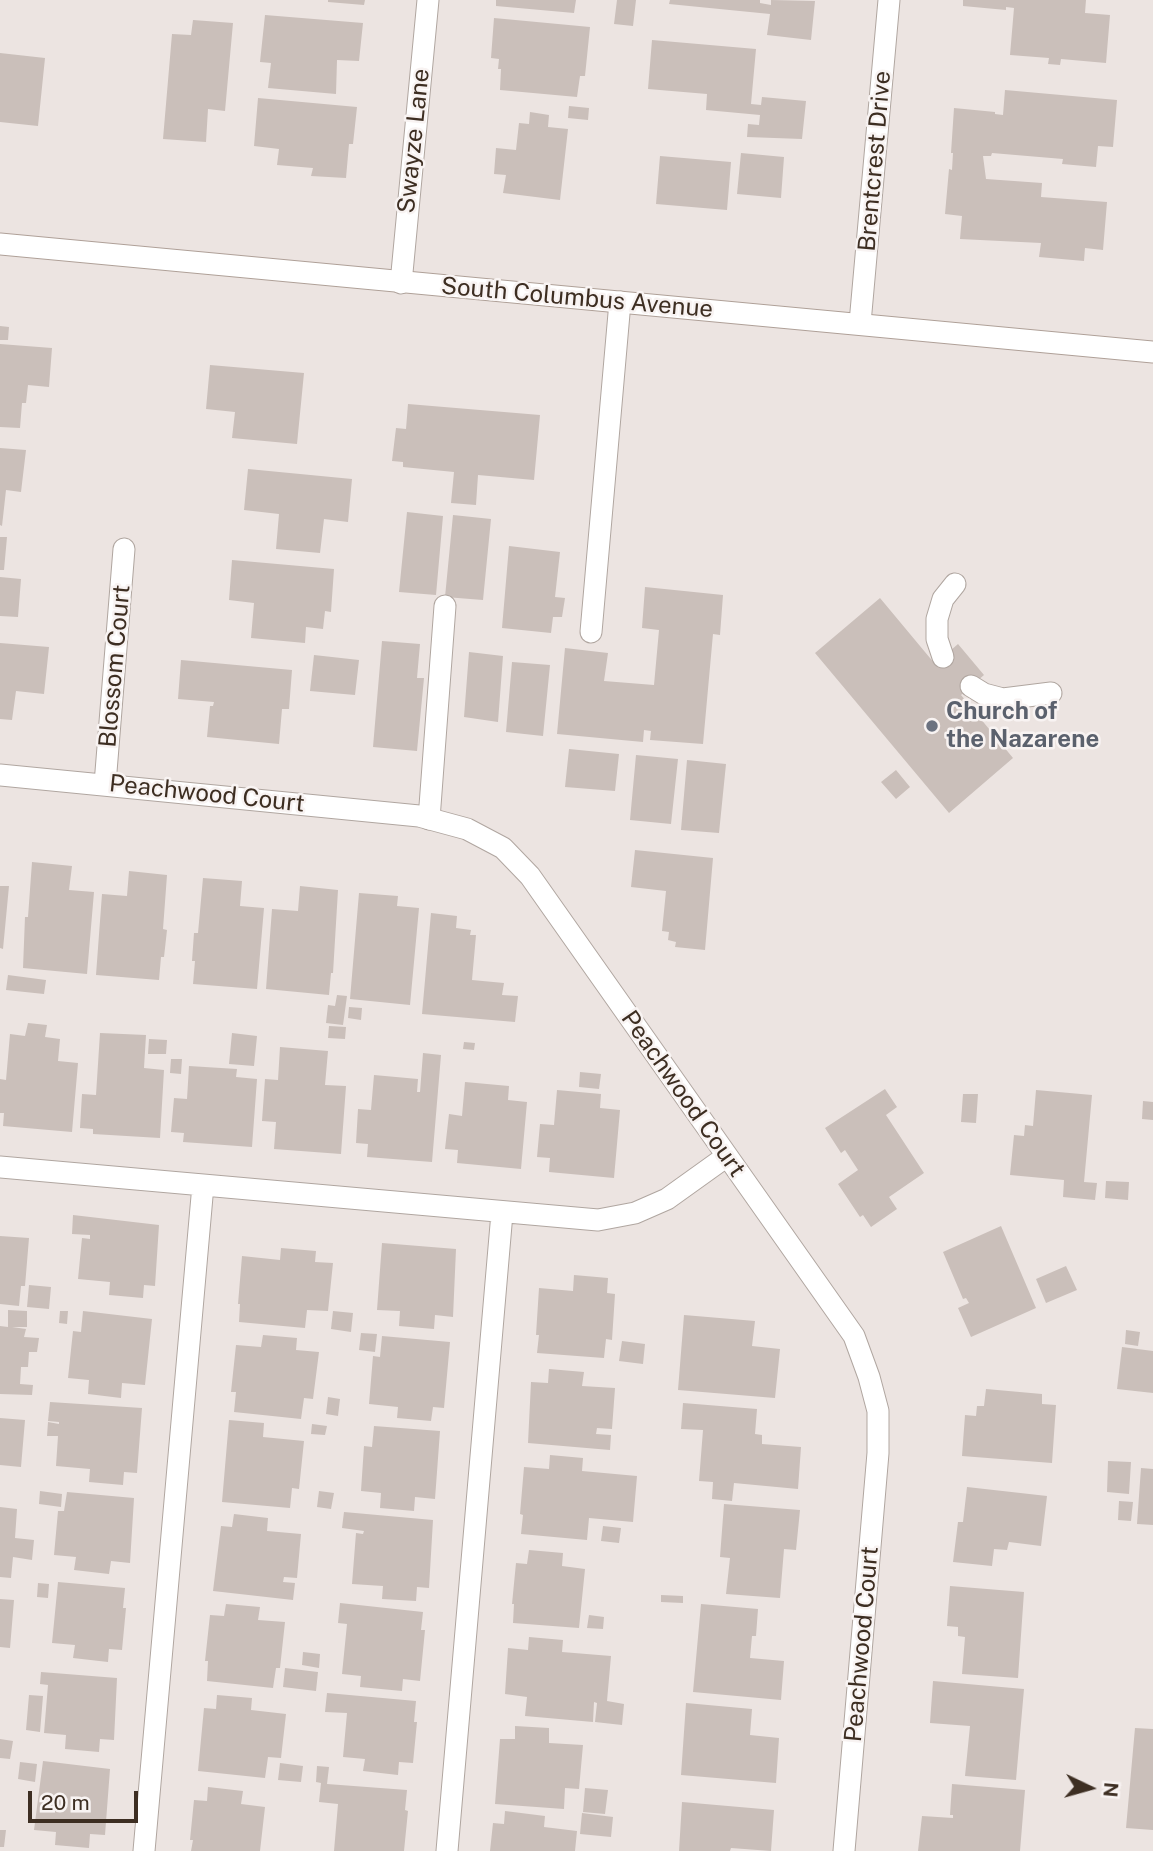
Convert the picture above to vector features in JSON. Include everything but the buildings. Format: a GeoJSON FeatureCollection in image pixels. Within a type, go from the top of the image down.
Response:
{"type":"FeatureCollection","features":[{"type":"Feature","properties":{"kind":"street","name":"Swayze Lane"},"geometry":{"type":"LineString","coordinates":[[401,282],[428,0]]}},
{"type":"Feature","properties":{"kind":"street","name":"Brentcrest Drive"},"geometry":{"type":"LineString","coordinates":[[860,323],[889,0]]}},
{"type":"Feature","properties":{"kind":"street","name":"South Columbus Avenue"},"geometry":{"type":"LineString","coordinates":[[0,244],[1153,352]]}},
{"type":"Feature","properties":{"kind":"street"},"geometry":{"type":"LineString","coordinates":[[591,632],[620,302]]}},
{"type":"Feature","properties":{"kind":"street","name":"Blossom Court"},"geometry":{"type":"LineString","coordinates":[[105,784],[124,549]]}},
{"type":"Feature","properties":{"kind":"street"},"geometry":{"type":"LineString","coordinates":[[943,657],[937,639],[937,619],[943,599],[955,584]]}},
{"type":"Feature","properties":{"kind":"street"},"geometry":{"type":"LineString","coordinates":[[429,819],[445,606]]}},
{"type":"Feature","properties":{"kind":"street"},"geometry":{"type":"LineString","coordinates":[[971,686],[984,694],[1003,699],[1051,693]]}},
{"type":"Feature","properties":{"kind":"street","name":"Peachwood Court"},"geometry":{"type":"LineString","coordinates":[[0,775],[419,816],[467,829],[503,848],[530,876],[854,1336],[878,1411],[878,1453],[844,1851]]}},
{"type":"Feature","properties":{"kind":"street"},"geometry":{"type":"LineString","coordinates":[[0,1167],[598,1220],[635,1213],[667,1199],[727,1156]]}},
{"type":"Feature","properties":{"kind":"street"},"geometry":{"type":"LineString","coordinates":[[144,1851],[203,1185]]}},
{"type":"Feature","properties":{"kind":"street"},"geometry":{"type":"LineString","coordinates":[[447,1851],[502,1213]]}},
{"type":"Feature","properties":{"kind":"place","name":"Church of the Nazarene"},"geometry":{"type":"Point","coordinates":[932,726]}}]}
